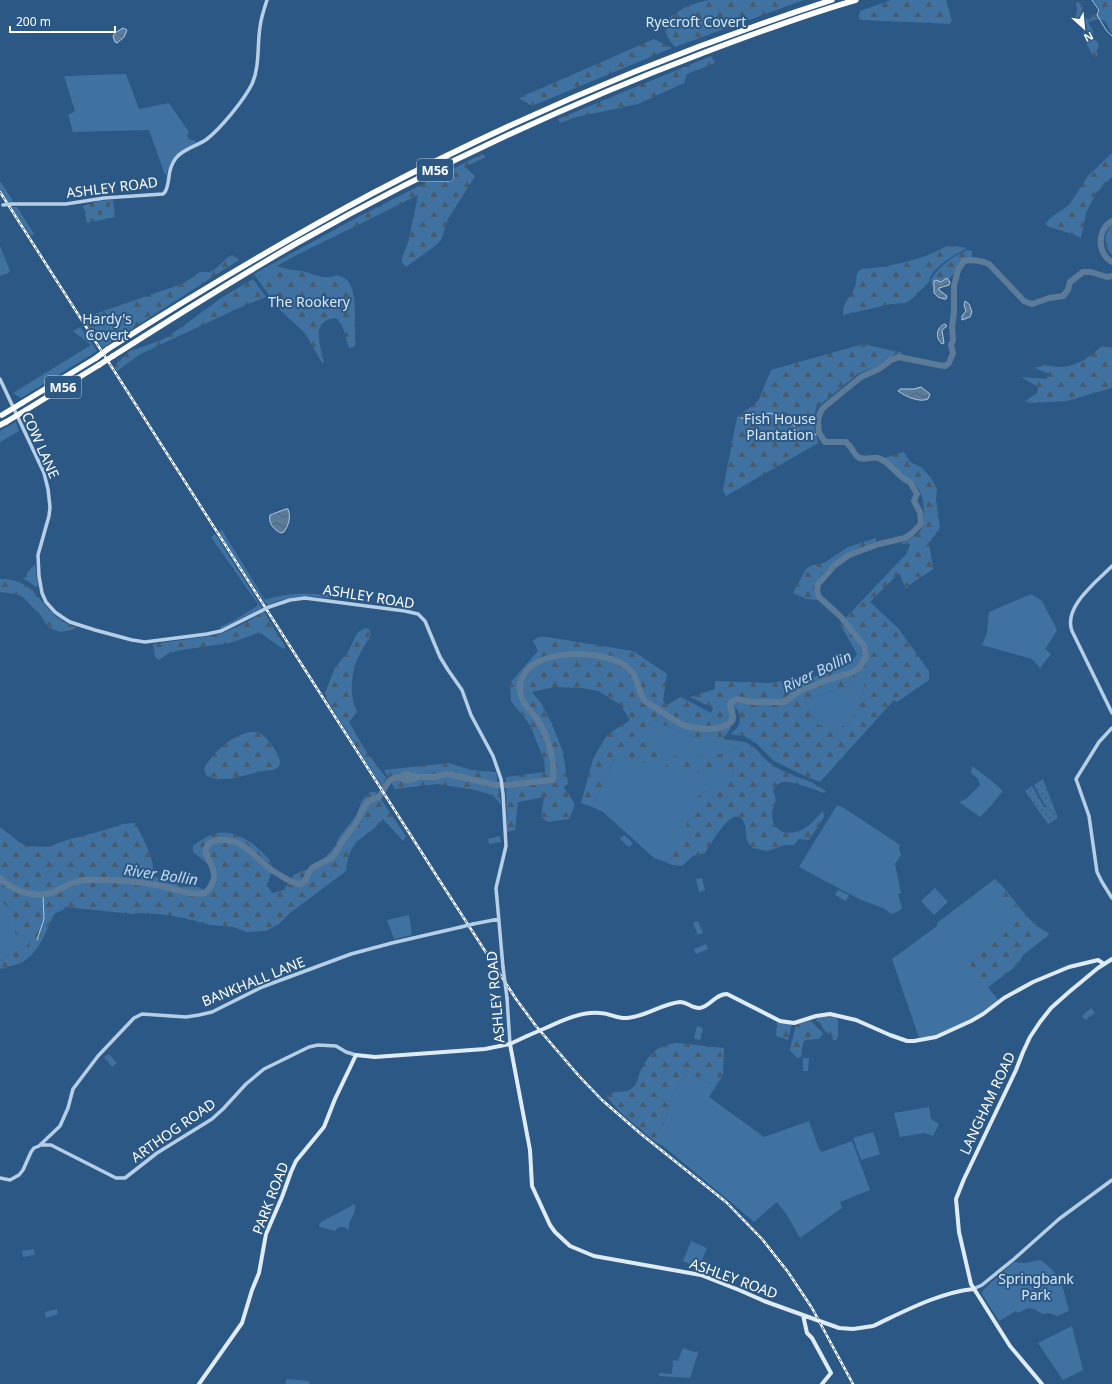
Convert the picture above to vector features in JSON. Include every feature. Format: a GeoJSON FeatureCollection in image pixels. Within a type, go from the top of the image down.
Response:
{"type":"FeatureCollection","features":[{"type":"Feature","properties":{"kind":"highway","name":"M56"},"geometry":{"type":"LineString","coordinates":[[1,416],[259,256],[373,193],[442,158],[552,107],[627,75],[741,31],[832,0]]}},
{"type":"Feature","properties":{"kind":"highway","name":"M56"},"geometry":{"type":"LineString","coordinates":[[0,425],[113,356],[226,284],[376,200],[438,168],[561,111],[643,77],[750,36],[856,0]]}},
{"type":"Feature","properties":{"kind":"main road","name":"LANGHAM ROAD"},"geometry":{"type":"LineString","coordinates":[[973,1289],[959,1232],[956,1199],[959,1190],[1030,1037],[1051,1008],[1069,992],[1112,959]]}},
{"type":"Feature","properties":{"kind":"main road"},"geometry":{"type":"LineString","coordinates":[[356,1055],[375,1057],[485,1049],[510,1044],[565,1019],[598,1012],[627,1018],[668,1004],[680,1002],[700,1008],[721,995],[727,994],[780,1021],[794,1023],[816,1016],[830,1014],[856,1020],[890,1036],[906,1041],[922,1040],[950,1031],[977,1018],[1004,998],[1033,982],[1070,967],[1098,960],[1104,964]]}},
{"type":"Feature","properties":{"kind":"main road","name":"ASHLEY ROAD"},"geometry":{"type":"LineString","coordinates":[[510,1044],[530,1145],[532,1186],[550,1225],[570,1246],[594,1256],[701,1275],[764,1301],[844,1329],[873,1326],[944,1295],[962,1290],[973,1289]]}},
{"type":"Feature","properties":{"kind":"main road","name":"PARK ROAD"},"geometry":{"type":"LineString","coordinates":[[199,1384],[242,1323],[259,1273],[266,1234],[291,1172],[296,1161],[324,1127],[335,1099],[356,1055]]}},
{"type":"Feature","properties":{"kind":"main road"},"geometry":{"type":"LineString","coordinates":[[973,1289],[1010,1346],[1042,1384]]}},
{"type":"Feature","properties":{"kind":"main road"},"geometry":{"type":"LineString","coordinates":[[804,1315],[807,1333],[812,1338],[831,1374],[822,1384]]}},
{"type":"Feature","properties":{"kind":"street","name":"ASHLEY ROAD"},"geometry":{"type":"LineString","coordinates":[[1,206],[12,204],[66,204],[104,198],[163,194],[165,192],[169,172],[175,159],[182,152],[202,142],[212,134],[249,89],[257,66],[260,27],[267,0]]}},
{"type":"Feature","properties":{"kind":"street","name":"COW LANE"},"geometry":{"type":"LineString","coordinates":[[0,379],[44,473],[48,489],[50,507],[49,516],[38,555],[38,570],[42,593]]}},
{"type":"Feature","properties":{"kind":"street"},"geometry":{"type":"LineString","coordinates":[[1112,566],[1077,603],[1072,611],[1070,623],[1072,631],[1112,713]]}},
{"type":"Feature","properties":{"kind":"street","name":"ASHLEY ROAD"},"geometry":{"type":"LineString","coordinates":[[42,593],[50,607],[70,622],[132,640],[145,642],[221,631],[269,607],[290,600],[305,598],[405,611],[418,614],[422,617],[426,621],[444,664],[462,690],[471,715],[493,756],[501,779],[506,846],[496,888],[510,1044]]}},
{"type":"Feature","properties":{"kind":"street"},"geometry":{"type":"LineString","coordinates":[[1112,728],[1100,742],[1076,779],[1088,816],[1097,872],[1112,898]]}},
{"type":"Feature","properties":{"kind":"street","name":"BANKHALL LANE"},"geometry":{"type":"LineString","coordinates":[[0,1178],[10,1180],[19,1175],[34,1148],[39,1146],[60,1126],[68,1108],[73,1089],[114,1038],[134,1018],[142,1014],[186,1017],[212,1012],[262,987],[351,954],[392,943],[499,919]]}},
{"type":"Feature","properties":{"kind":"street","name":"ARTHOG ROAD"},"geometry":{"type":"LineString","coordinates":[[39,1146],[51,1145],[116,1178],[125,1178],[157,1153],[212,1119],[246,1084],[264,1069],[309,1047],[318,1045],[336,1046],[346,1052],[356,1055]]}},
{"type":"Feature","properties":{"kind":"street"},"geometry":{"type":"LineString","coordinates":[[973,1289],[982,1285],[1059,1219],[1112,1180]]}},
{"type":"Feature","properties":{"kind":"green space","name":"Ryecroft Covert"},"geometry":{"type":"Polygon","coordinates":[[[708,0],[804,0],[675,47],[666,34],[667,19],[687,6],[708,0]]]}},
{"type":"Feature","properties":{"kind":"green space"},"geometry":{"type":"Polygon","coordinates":[[[891,0],[946,0],[952,21],[951,24],[861,20],[859,18],[860,11],[891,0]]]}},
{"type":"Feature","properties":{"kind":"green space"},"geometry":{"type":"Polygon","coordinates":[[[1093,0],[1112,0],[1112,34],[1105,21],[1097,19],[1088,22],[1093,31],[1094,39],[1099,46],[1096,51],[1098,54],[1096,58],[1093,56],[1084,39],[1084,23],[1083,22],[1080,24],[1076,16],[1076,2],[1083,6],[1081,15],[1085,16],[1087,19],[1090,20],[1092,14],[1099,14],[1100,9],[1093,0]]]}},
{"type":"Feature","properties":{"kind":"green space"},"geometry":{"type":"Polygon","coordinates":[[[654,39],[672,48],[532,106],[519,98],[654,39]]]}},
{"type":"Feature","properties":{"kind":"green space"},"geometry":{"type":"Polygon","coordinates":[[[711,56],[715,63],[687,74],[684,83],[638,104],[576,117],[560,123],[558,119],[711,56]]]}},
{"type":"Feature","properties":{"kind":"green space"},"geometry":{"type":"Polygon","coordinates":[[[126,74],[139,109],[169,103],[189,132],[187,136],[190,140],[194,140],[197,143],[186,149],[174,159],[166,175],[149,130],[73,132],[68,115],[75,111],[64,76],[126,74]]]}},
{"type":"Feature","properties":{"kind":"green space"},"geometry":{"type":"Polygon","coordinates":[[[1112,153],[1112,177],[1096,193],[1086,213],[1081,238],[1047,226],[1046,223],[1050,218],[1069,205],[1088,176],[1112,153]]]}},
{"type":"Feature","properties":{"kind":"green space"},"geometry":{"type":"Polygon","coordinates":[[[482,154],[486,157],[465,167],[475,176],[448,219],[441,240],[406,267],[402,262],[402,257],[408,243],[418,195],[354,227],[352,220],[482,154]]]}},
{"type":"Feature","properties":{"kind":"green space"},"geometry":{"type":"Polygon","coordinates":[[[0,181],[12,199],[11,203],[9,203],[0,190],[0,181]]]}},
{"type":"Feature","properties":{"kind":"green space"},"geometry":{"type":"Polygon","coordinates":[[[113,200],[115,217],[87,223],[83,206],[99,201],[113,200]]]}},
{"type":"Feature","properties":{"kind":"green space"},"geometry":{"type":"Polygon","coordinates":[[[11,207],[17,207],[34,234],[31,236],[11,207]]]}},
{"type":"Feature","properties":{"kind":"green space"},"geometry":{"type":"Polygon","coordinates":[[[352,220],[354,227],[273,268],[258,280],[254,274],[352,220]]]}},
{"type":"Feature","properties":{"kind":"green space"},"geometry":{"type":"Polygon","coordinates":[[[1112,225],[1112,255],[1106,245],[1106,236],[1112,225]]]}},
{"type":"Feature","properties":{"kind":"green space"},"geometry":{"type":"Polygon","coordinates":[[[949,245],[967,248],[939,266],[934,271],[929,282],[906,303],[891,304],[843,315],[845,304],[855,287],[858,271],[916,259],[949,245]]]}},
{"type":"Feature","properties":{"kind":"green space"},"geometry":{"type":"Polygon","coordinates":[[[0,246],[10,271],[0,276],[0,246]]]}},
{"type":"Feature","properties":{"kind":"green space"},"geometry":{"type":"Polygon","coordinates":[[[967,250],[972,251],[972,259],[962,262],[949,279],[947,278],[940,283],[935,280],[933,288],[931,280],[938,270],[951,259],[967,250]]]}},
{"type":"Feature","properties":{"kind":"green space","name":"Hardy's Covert"},"geometry":{"type":"Polygon","coordinates":[[[232,255],[239,260],[102,348],[83,318],[182,284],[200,272],[209,272],[214,270],[232,255]]]}},
{"type":"Feature","properties":{"kind":"green space","name":"The Rookery"},"geometry":{"type":"Polygon","coordinates":[[[276,266],[324,277],[333,277],[337,275],[347,280],[351,287],[355,303],[356,346],[349,348],[342,325],[336,318],[328,320],[323,323],[319,334],[319,341],[324,362],[322,363],[305,333],[281,311],[258,280],[260,276],[276,266]]]}},
{"type":"Feature","properties":{"kind":"green space","name":"Hardy's Covert"},"geometry":{"type":"Polygon","coordinates":[[[253,279],[266,297],[151,349],[139,355],[117,371],[114,366],[130,351],[162,340],[221,298],[253,279]]]}},
{"type":"Feature","properties":{"kind":"green space"},"geometry":{"type":"Polygon","coordinates":[[[80,327],[97,351],[21,398],[13,393],[91,345],[73,331],[80,327]]]}},
{"type":"Feature","properties":{"kind":"green space","name":"Fish House Plantation"},"geometry":{"type":"Polygon","coordinates":[[[863,344],[903,353],[884,361],[877,367],[859,373],[816,408],[813,423],[818,443],[726,496],[723,490],[737,417],[755,404],[759,399],[771,370],[863,344]]]}},
{"type":"Feature","properties":{"kind":"green space"},"geometry":{"type":"Polygon","coordinates":[[[1103,345],[1112,348],[1111,388],[1067,401],[1031,403],[1025,401],[1037,393],[1038,387],[1021,377],[1046,379],[1049,374],[1035,368],[1042,365],[1062,367],[1073,365],[1089,357],[1103,345]]]}},
{"type":"Feature","properties":{"kind":"green space"},"geometry":{"type":"Polygon","coordinates":[[[16,422],[19,431],[0,442],[0,431],[16,422]]]}},
{"type":"Feature","properties":{"kind":"green space"},"geometry":{"type":"Polygon","coordinates":[[[904,452],[910,462],[921,467],[931,478],[937,489],[936,499],[940,528],[929,543],[933,569],[906,589],[899,573],[870,602],[898,628],[929,671],[929,680],[897,702],[894,700],[820,782],[774,761],[757,744],[746,737],[730,734],[737,728],[740,722],[738,710],[735,706],[736,721],[723,739],[700,739],[654,721],[632,738],[662,750],[653,765],[616,756],[592,807],[581,803],[593,759],[607,735],[630,720],[621,705],[598,691],[582,688],[554,687],[532,692],[541,703],[552,724],[563,752],[568,784],[563,787],[575,805],[569,819],[548,822],[541,817],[544,797],[518,802],[515,830],[507,832],[506,777],[545,772],[544,760],[530,725],[511,701],[510,683],[538,651],[532,641],[541,636],[633,651],[667,674],[663,701],[667,705],[681,697],[711,713],[713,708],[690,697],[715,689],[715,681],[769,683],[817,676],[851,663],[857,654],[840,624],[907,553],[910,544],[901,544],[919,532],[924,523],[923,502],[918,488],[903,478],[898,470],[884,458],[904,452]],[[864,675],[856,683],[804,700],[819,725],[825,728],[829,726],[830,730],[839,728],[849,723],[857,712],[864,690],[864,675]]]}},
{"type":"Feature","properties":{"kind":"green space"},"geometry":{"type":"Polygon","coordinates":[[[222,530],[265,600],[281,596],[303,594],[328,595],[330,598],[297,597],[267,605],[218,532],[222,530]]]}},
{"type":"Feature","properties":{"kind":"green space"},"geometry":{"type":"Polygon","coordinates":[[[215,534],[262,608],[221,629],[220,627],[233,621],[258,604],[211,537],[215,534]]]}},
{"type":"Feature","properties":{"kind":"green space"},"geometry":{"type":"Polygon","coordinates":[[[876,538],[876,542],[848,553],[828,568],[814,587],[814,592],[819,600],[807,599],[793,593],[806,569],[813,565],[824,563],[848,547],[876,538]]]}},
{"type":"Feature","properties":{"kind":"green space"},"geometry":{"type":"Polygon","coordinates":[[[35,564],[38,584],[36,587],[23,578],[27,577],[27,573],[35,564]]]}},
{"type":"Feature","properties":{"kind":"green space"},"geometry":{"type":"Polygon","coordinates":[[[0,579],[14,580],[25,585],[33,591],[55,616],[77,627],[72,630],[60,632],[48,627],[40,615],[23,597],[17,594],[0,592],[0,579]]]}},
{"type":"Feature","properties":{"kind":"green space"},"geometry":{"type":"Polygon","coordinates":[[[1031,594],[1042,601],[1057,630],[1045,649],[1051,654],[1040,668],[1032,659],[982,645],[987,633],[989,612],[1031,594]]]}},
{"type":"Feature","properties":{"kind":"green space"},"geometry":{"type":"Polygon","coordinates":[[[264,612],[285,648],[283,649],[262,634],[258,633],[230,643],[169,653],[159,660],[155,657],[153,644],[218,635],[241,625],[264,612]]]}},
{"type":"Feature","properties":{"kind":"green space"},"geometry":{"type":"Polygon","coordinates":[[[365,628],[370,630],[371,636],[362,649],[354,670],[352,678],[352,696],[357,712],[349,722],[364,748],[386,778],[382,787],[324,695],[335,668],[349,650],[357,633],[365,628]]]}},
{"type":"Feature","properties":{"kind":"green space"},"geometry":{"type":"Polygon","coordinates":[[[864,674],[864,690],[857,712],[849,723],[839,728],[830,730],[819,725],[804,700],[856,683],[864,674]]]}},
{"type":"Feature","properties":{"kind":"green space"},"geometry":{"type":"Polygon","coordinates":[[[654,721],[700,739],[723,739],[745,742],[734,750],[694,759],[682,759],[670,754],[710,773],[725,769],[735,772],[728,781],[707,790],[698,797],[693,806],[684,832],[660,860],[654,858],[603,812],[592,807],[616,756],[631,738],[654,721]]]}},
{"type":"Feature","properties":{"kind":"green space"},"geometry":{"type":"Polygon","coordinates":[[[250,732],[259,733],[271,743],[280,759],[280,764],[278,767],[273,770],[227,779],[213,778],[206,775],[204,768],[220,748],[230,740],[250,732]]]}},
{"type":"Feature","properties":{"kind":"green space"},"geometry":{"type":"Polygon","coordinates":[[[745,742],[754,747],[775,766],[787,773],[809,781],[826,791],[824,793],[791,782],[786,782],[778,784],[773,791],[776,800],[772,817],[777,828],[781,831],[791,833],[803,829],[823,811],[824,817],[809,840],[799,839],[794,845],[784,845],[768,851],[752,848],[747,840],[744,821],[737,816],[732,818],[721,828],[705,853],[693,856],[682,866],[672,865],[660,860],[684,832],[693,802],[698,796],[714,786],[725,782],[733,776],[735,772],[725,770],[710,773],[699,773],[665,768],[670,754],[682,759],[694,759],[734,750],[745,742]]]}},
{"type":"Feature","properties":{"kind":"green space"},"geometry":{"type":"Polygon","coordinates":[[[449,763],[471,770],[496,772],[501,805],[493,795],[470,789],[437,784],[395,789],[384,770],[449,763]]]}},
{"type":"Feature","properties":{"kind":"green space"},"geometry":{"type":"Polygon","coordinates":[[[972,766],[1003,791],[980,817],[959,802],[966,799],[980,785],[978,779],[971,773],[972,766]]]}},
{"type":"Feature","properties":{"kind":"green space"},"geometry":{"type":"Polygon","coordinates":[[[1043,779],[1058,818],[1048,824],[1025,791],[1032,786],[1044,807],[1046,807],[1034,785],[1043,779]]]}},
{"type":"Feature","properties":{"kind":"green space"},"geometry":{"type":"Polygon","coordinates":[[[370,792],[376,792],[406,836],[403,841],[383,819],[377,826],[355,844],[351,850],[346,871],[290,913],[279,924],[266,931],[247,932],[233,927],[211,925],[184,918],[158,914],[133,914],[65,907],[63,910],[54,914],[39,946],[30,957],[18,964],[0,969],[0,961],[10,954],[23,950],[31,942],[23,936],[15,934],[13,915],[0,900],[0,827],[19,842],[27,846],[48,847],[123,824],[135,823],[145,842],[150,856],[153,875],[163,881],[187,887],[195,886],[203,889],[206,893],[215,880],[215,875],[209,865],[193,852],[193,846],[211,835],[218,833],[230,833],[247,840],[269,859],[272,869],[267,885],[272,893],[284,890],[294,875],[302,871],[315,868],[333,849],[340,836],[356,816],[362,800],[370,792]]]}},
{"type":"Feature","properties":{"kind":"green space"},"geometry":{"type":"Polygon","coordinates":[[[837,805],[844,808],[900,845],[899,849],[901,855],[895,864],[901,893],[898,894],[902,909],[897,912],[892,914],[883,908],[861,900],[799,867],[837,805]]]}},
{"type":"Feature","properties":{"kind":"green space"},"geometry":{"type":"Polygon","coordinates":[[[624,835],[633,843],[629,847],[620,839],[624,835]]]}},
{"type":"Feature","properties":{"kind":"green space"},"geometry":{"type":"Polygon","coordinates":[[[500,836],[501,842],[489,844],[488,839],[500,836]]]}},
{"type":"Feature","properties":{"kind":"green space"},"geometry":{"type":"Polygon","coordinates":[[[702,878],[705,890],[699,892],[696,879],[702,878]]]}},
{"type":"Feature","properties":{"kind":"green space"},"geometry":{"type":"Polygon","coordinates":[[[995,879],[1034,923],[1050,934],[1024,954],[1016,966],[988,987],[998,1000],[961,1024],[940,1033],[919,1038],[892,959],[937,926],[937,923],[995,879]]]}},
{"type":"Feature","properties":{"kind":"green space"},"geometry":{"type":"Polygon","coordinates":[[[1002,887],[1035,925],[1050,934],[1024,954],[1016,966],[988,987],[965,959],[1014,922],[993,893],[1002,887]]]}},
{"type":"Feature","properties":{"kind":"green space"},"geometry":{"type":"Polygon","coordinates":[[[935,888],[948,902],[934,915],[921,901],[935,888]]]}},
{"type":"Feature","properties":{"kind":"green space"},"geometry":{"type":"Polygon","coordinates":[[[838,890],[849,895],[846,901],[835,895],[838,890]]]}},
{"type":"Feature","properties":{"kind":"green space"},"geometry":{"type":"Polygon","coordinates":[[[0,900],[13,915],[15,934],[23,936],[31,941],[23,950],[10,954],[0,961],[0,900]]]}},
{"type":"Feature","properties":{"kind":"green space"},"geometry":{"type":"Polygon","coordinates":[[[409,915],[412,935],[394,939],[387,920],[409,915]]]}},
{"type":"Feature","properties":{"kind":"green space"},"geometry":{"type":"Polygon","coordinates":[[[698,921],[703,933],[698,935],[693,923],[698,921]]]}},
{"type":"Feature","properties":{"kind":"green space"},"geometry":{"type":"Polygon","coordinates":[[[706,944],[708,949],[696,954],[694,949],[706,944]]]}},
{"type":"Feature","properties":{"kind":"green space"},"geometry":{"type":"Polygon","coordinates":[[[1091,1008],[1095,1013],[1085,1020],[1082,1016],[1091,1008]]]}},
{"type":"Feature","properties":{"kind":"green space"},"geometry":{"type":"Polygon","coordinates":[[[833,1016],[838,1020],[838,1036],[836,1040],[833,1040],[832,1036],[826,1032],[816,1020],[817,1018],[833,1016]]]}},
{"type":"Feature","properties":{"kind":"green space"},"geometry":{"type":"Polygon","coordinates":[[[811,1021],[823,1034],[819,1039],[805,1040],[801,1057],[797,1058],[790,1050],[796,1024],[811,1021]]]}},
{"type":"Feature","properties":{"kind":"green space"},"geometry":{"type":"Polygon","coordinates":[[[777,1022],[792,1024],[788,1040],[776,1036],[777,1022]]]}},
{"type":"Feature","properties":{"kind":"green space"},"geometry":{"type":"Polygon","coordinates":[[[697,1026],[703,1028],[700,1040],[694,1038],[697,1026]]]}},
{"type":"Feature","properties":{"kind":"green space"},"geometry":{"type":"Polygon","coordinates":[[[677,1043],[724,1048],[723,1075],[717,1084],[709,1083],[694,1075],[685,1077],[675,1089],[664,1124],[653,1140],[620,1112],[606,1096],[615,1092],[630,1090],[636,1084],[645,1063],[653,1053],[663,1046],[677,1043]]]}},
{"type":"Feature","properties":{"kind":"green space"},"geometry":{"type":"Polygon","coordinates":[[[109,1054],[117,1063],[112,1067],[104,1057],[109,1054]]]}},
{"type":"Feature","properties":{"kind":"green space"},"geometry":{"type":"Polygon","coordinates":[[[803,1058],[809,1058],[808,1071],[803,1071],[803,1058]]]}},
{"type":"Feature","properties":{"kind":"green space"},"geometry":{"type":"Polygon","coordinates":[[[690,1074],[710,1083],[717,1084],[709,1097],[764,1137],[809,1121],[819,1149],[822,1152],[852,1141],[870,1190],[840,1202],[842,1208],[800,1238],[787,1215],[777,1202],[754,1222],[663,1146],[653,1140],[659,1133],[663,1124],[677,1086],[682,1079],[690,1074]]]}},
{"type":"Feature","properties":{"kind":"green space"},"geometry":{"type":"Polygon","coordinates":[[[929,1107],[931,1119],[939,1124],[933,1136],[924,1133],[900,1137],[894,1113],[929,1107]]]}},
{"type":"Feature","properties":{"kind":"green space"},"geometry":{"type":"Polygon","coordinates":[[[873,1132],[880,1154],[861,1160],[853,1138],[873,1132]]]}},
{"type":"Feature","properties":{"kind":"green space"},"geometry":{"type":"Polygon","coordinates":[[[355,1204],[354,1212],[349,1224],[349,1231],[342,1227],[335,1231],[320,1227],[319,1225],[321,1222],[355,1204]]]}},
{"type":"Feature","properties":{"kind":"green space"},"geometry":{"type":"Polygon","coordinates":[[[691,1241],[707,1248],[699,1268],[683,1261],[691,1241]]]}},
{"type":"Feature","properties":{"kind":"green space"},"geometry":{"type":"Polygon","coordinates":[[[34,1249],[35,1255],[23,1257],[22,1251],[34,1249]]]}},
{"type":"Feature","properties":{"kind":"green space","name":"Springbank Park"},"geometry":{"type":"Polygon","coordinates":[[[1040,1260],[1057,1276],[1063,1288],[1069,1311],[1057,1316],[1049,1313],[1043,1314],[1029,1308],[1017,1313],[1016,1311],[999,1321],[982,1294],[983,1290],[1014,1262],[1025,1263],[1040,1260]]]}},
{"type":"Feature","properties":{"kind":"green space"},"geometry":{"type":"Polygon","coordinates":[[[57,1309],[58,1314],[46,1318],[45,1312],[57,1309]]]}},
{"type":"Feature","properties":{"kind":"green space"},"geometry":{"type":"Polygon","coordinates":[[[1072,1326],[1083,1370],[1063,1380],[1038,1343],[1072,1326]]]}},
{"type":"Feature","properties":{"kind":"green space"},"geometry":{"type":"Polygon","coordinates":[[[683,1348],[694,1352],[697,1351],[698,1353],[690,1378],[659,1376],[659,1373],[672,1374],[673,1360],[678,1361],[683,1348]]]}},
{"type":"Feature","properties":{"kind":"green space"},"geometry":{"type":"Polygon","coordinates":[[[286,1379],[309,1381],[310,1384],[286,1384],[286,1379]]]}},
{"type":"Feature","properties":{"kind":"water"},"geometry":{"type":"Polygon","coordinates":[[[123,28],[127,30],[124,37],[117,43],[115,42],[113,36],[123,28]]]}},
{"type":"Feature","properties":{"kind":"water"},"geometry":{"type":"Polygon","coordinates":[[[947,278],[950,282],[949,285],[939,288],[939,290],[947,296],[946,299],[944,299],[938,297],[934,293],[934,281],[936,280],[941,282],[947,278]]]}},
{"type":"Feature","properties":{"kind":"water"},"geometry":{"type":"Polygon","coordinates":[[[965,301],[969,304],[972,312],[970,317],[962,320],[962,316],[966,311],[964,305],[965,301]]]}},
{"type":"Feature","properties":{"kind":"water"},"geometry":{"type":"Polygon","coordinates":[[[945,324],[947,326],[942,330],[944,343],[942,344],[938,339],[938,330],[945,324]]]}},
{"type":"Feature","properties":{"kind":"water"},"geometry":{"type":"Polygon","coordinates":[[[921,387],[930,394],[928,399],[916,400],[898,391],[900,389],[914,389],[921,387]]]}},
{"type":"Feature","properties":{"kind":"water"},"geometry":{"type":"Polygon","coordinates":[[[288,509],[289,512],[289,521],[284,532],[281,533],[272,526],[270,515],[288,509]]]}},
{"type":"Feature","properties":{"kind":"waterway"},"geometry":{"type":"LineString","coordinates":[[1092,0],[1099,10],[1097,15],[1105,29],[1112,36]]}},
{"type":"Feature","properties":{"kind":"waterway","name":"River Bollin"},"geometry":{"type":"LineString","coordinates":[[1112,221],[1107,225],[1101,236],[1101,247],[1107,258],[1112,262]]}},
{"type":"Feature","properties":{"kind":"waterway","name":"River Bollin"},"geometry":{"type":"LineString","coordinates":[[400,777],[406,774],[418,777],[434,777],[448,774],[495,785],[553,780],[553,764],[550,748],[541,726],[524,703],[520,691],[523,676],[532,666],[546,659],[563,655],[581,654],[599,656],[614,660],[626,666],[634,674],[642,697],[646,702],[683,725],[707,729],[719,728],[730,723],[733,717],[730,705],[731,702],[737,699],[754,702],[784,702],[800,691],[832,678],[851,673],[860,667],[866,656],[864,646],[841,617],[819,597],[817,591],[818,584],[835,565],[849,555],[879,544],[905,538],[911,534],[920,525],[920,512],[914,501],[917,494],[910,482],[902,477],[886,462],[878,458],[859,458],[846,442],[825,442],[819,433],[818,421],[823,408],[861,377],[879,369],[891,360],[899,357],[945,366],[949,363],[953,353],[951,345],[953,340],[952,327],[954,312],[954,286],[958,270],[964,261],[976,260],[989,264],[1024,301],[1032,304],[1049,298],[1063,296],[1068,290],[1070,282],[1083,272],[1091,272],[1107,277],[1112,276]]}},
{"type":"Feature","properties":{"kind":"waterway"},"geometry":{"type":"LineString","coordinates":[[741,418],[751,418],[770,413],[788,419],[805,438],[819,433]]}},
{"type":"Feature","properties":{"kind":"waterway","name":"River Bollin"},"geometry":{"type":"LineString","coordinates":[[0,878],[5,883],[18,890],[40,895],[54,892],[69,884],[81,880],[113,880],[133,882],[161,886],[194,894],[205,893],[212,885],[214,877],[206,849],[209,844],[222,840],[233,841],[239,844],[275,872],[292,882],[301,884],[304,883],[312,868],[333,857],[343,840],[355,825],[363,809],[369,801],[379,797],[389,781],[400,777],[407,780],[418,777]]}},
{"type":"Feature","properties":{"kind":"waterway"},"geometry":{"type":"LineString","coordinates":[[37,940],[44,919],[43,894]]}},
{"type":"Feature","properties":{"kind":"railway"},"geometry":{"type":"LineString","coordinates":[[0,192],[516,999],[536,1026],[602,1100],[641,1134],[726,1202],[762,1239],[788,1272],[812,1308],[853,1384]]}}]}
